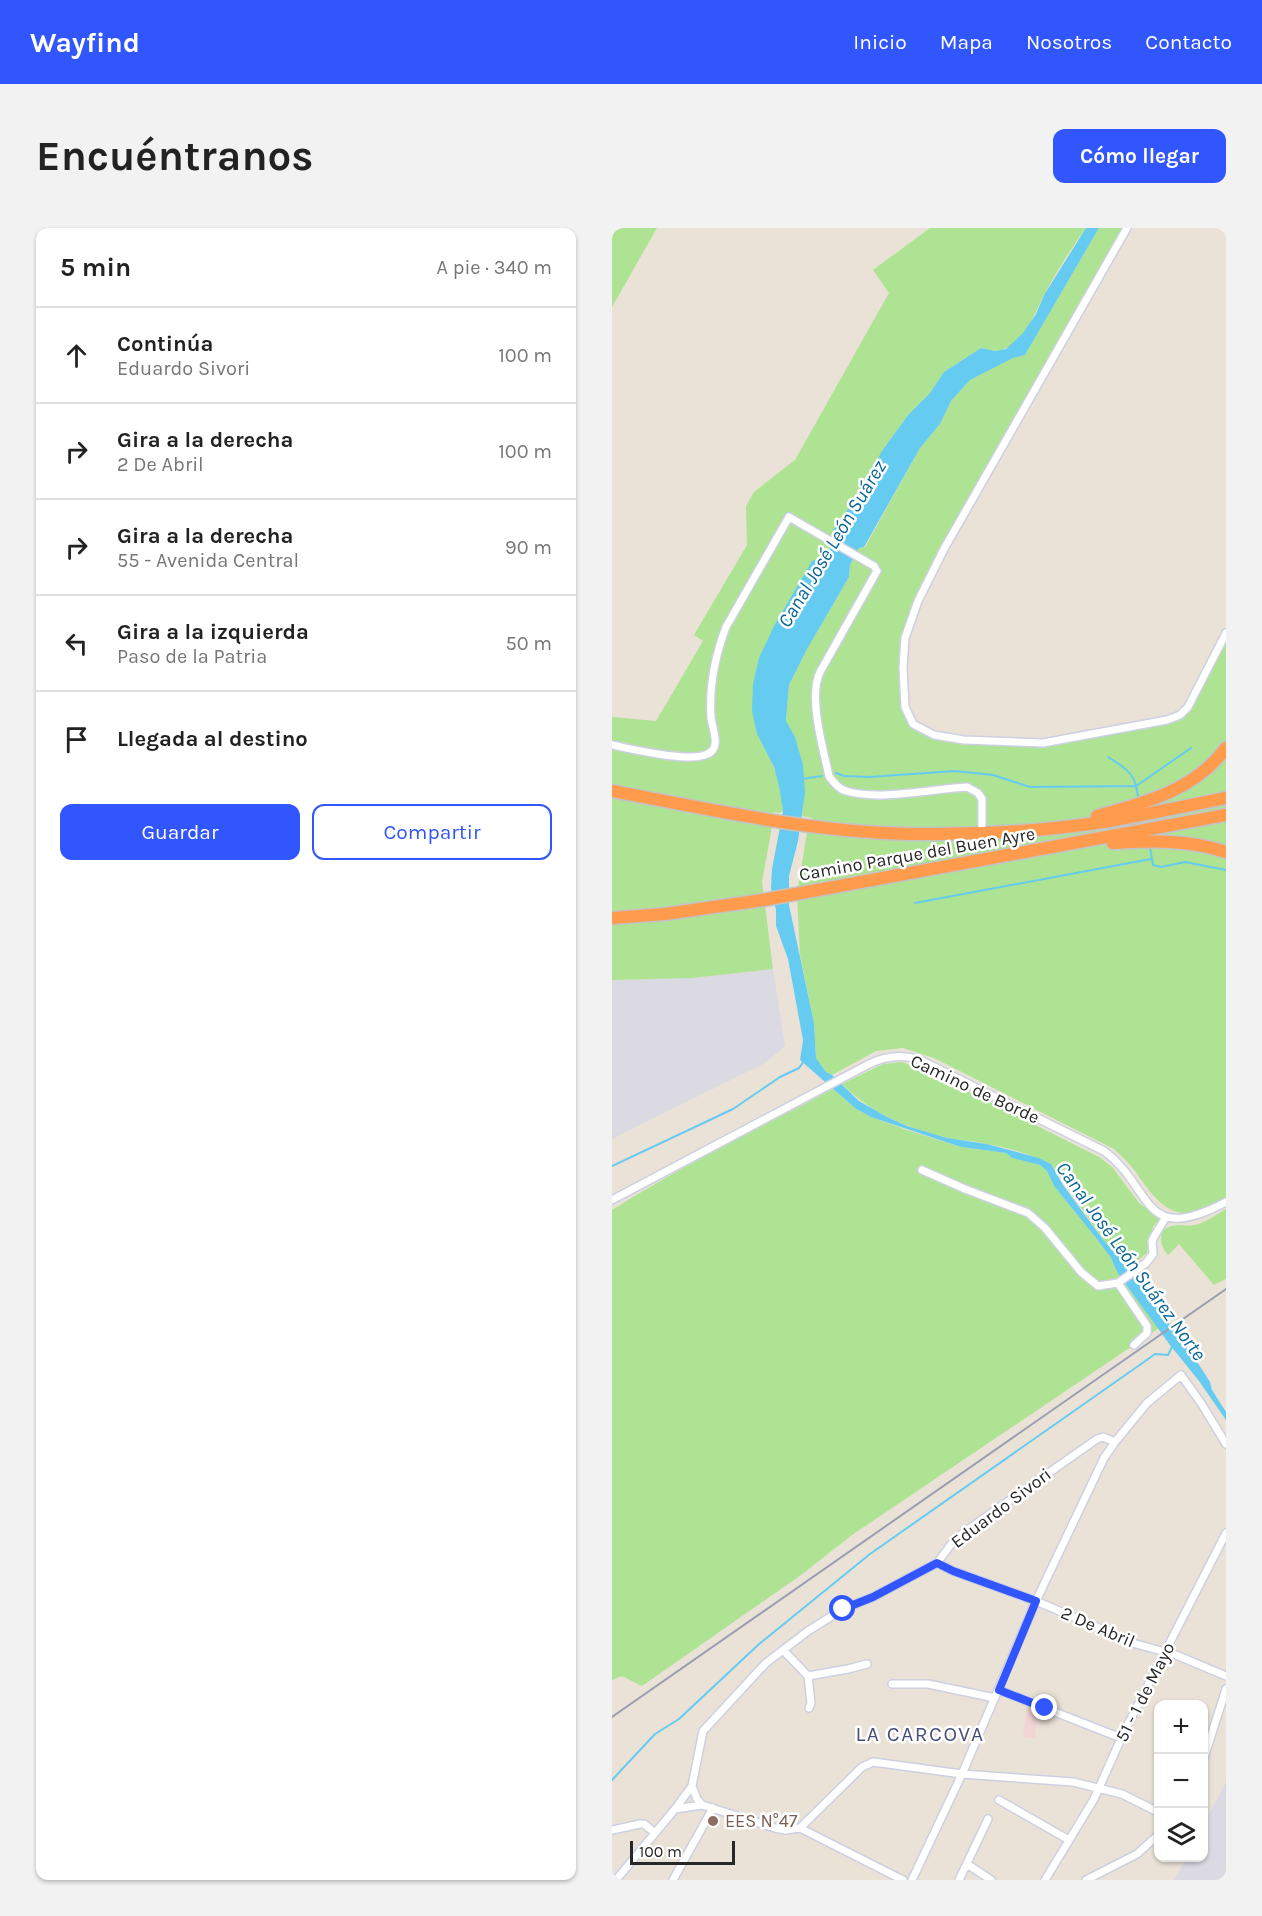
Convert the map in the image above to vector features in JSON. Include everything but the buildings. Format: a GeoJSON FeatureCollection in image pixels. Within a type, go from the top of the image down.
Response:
{"type":"FeatureCollection","features":[{"type":"Feature","properties":{"kind":"highway"},"geometry":{"type":"LineString","coordinates":[[1051,828],[1146,802],[1174,791],[1195,778],[1226,748]]}},
{"type":"Feature","properties":{"kind":"highway","name":"Camino Parque del Buen Ayre"},"geometry":{"type":"LineString","coordinates":[[612,791],[774,822],[901,833],[982,833],[1051,828],[1108,821],[1226,798]]}},
{"type":"Feature","properties":{"kind":"highway","name":"Camino Parque del Buen Ayre"},"geometry":{"type":"LineString","coordinates":[[612,918],[665,914],[763,900],[1226,815]]}},
{"type":"Feature","properties":{"kind":"highway"},"geometry":{"type":"LineString","coordinates":[[1061,847],[1178,841],[1210,846],[1226,852]]}},
{"type":"Feature","properties":{"kind":"highway"},"geometry":{"type":"LineString","coordinates":[[612,927],[665,914]]}},
{"type":"Feature","properties":{"kind":"street"},"geometry":{"type":"LineString","coordinates":[[1127,228],[944,549],[918,601],[905,638],[903,669],[905,707],[913,724],[934,735],[964,740],[1051,742],[1167,720],[1180,715],[1188,707],[1226,633]]}},
{"type":"Feature","properties":{"kind":"street"},"geometry":{"type":"LineString","coordinates":[[612,745],[674,757],[704,756],[712,751],[716,743],[711,718],[711,688],[719,646],[726,627],[789,517],[874,566],[877,573],[820,672],[815,690],[829,776],[833,783],[844,791],[885,794],[967,787],[982,799],[982,833]]}},
{"type":"Feature","properties":{"kind":"street","name":"Camino de Borde"},"geometry":{"type":"LineString","coordinates":[[612,1200],[879,1059],[901,1056],[918,1059],[1104,1150],[1121,1167],[1146,1202],[1157,1213],[1166,1217]]}},
{"type":"Feature","properties":{"kind":"street"},"geometry":{"type":"LineString","coordinates":[[922,1170],[1028,1213],[1045,1228],[1088,1278],[1098,1286],[1119,1282],[1151,1258],[1152,1241],[1166,1217],[1182,1218],[1202,1214],[1226,1202]]}},
{"type":"Feature","properties":{"kind":"street"},"geometry":{"type":"LineString","coordinates":[[1119,1282],[1147,1326],[1147,1333],[1134,1345]]}},
{"type":"Feature","properties":{"kind":"street"},"geometry":{"type":"LineString","coordinates":[[912,1880],[963,1774],[1036,1601],[1097,1472],[1115,1442],[1147,1403],[1181,1375],[1201,1402],[1226,1444]]}},
{"type":"Feature","properties":{"kind":"street","name":"Eduardo Sivori"},"geometry":{"type":"LineString","coordinates":[[616,1880],[692,1786],[703,1731],[756,1671],[808,1631],[843,1609],[873,1597],[937,1563],[956,1538],[1097,1439],[1103,1437],[1115,1442]]}},
{"type":"Feature","properties":{"kind":"street","name":"51 - 1 de Mayo"},"geometry":{"type":"LineString","coordinates":[[1045,1880],[1099,1788],[1121,1738],[1226,1533]]}},
{"type":"Feature","properties":{"kind":"street","name":"2 De Abril"},"geometry":{"type":"LineString","coordinates":[[937,1563],[1036,1601],[1136,1644],[1176,1655],[1226,1676]]}},
{"type":"Feature","properties":{"kind":"street"},"geometry":{"type":"LineString","coordinates":[[783,1650],[808,1676],[811,1703],[808,1708]]}},
{"type":"Feature","properties":{"kind":"street"},"geometry":{"type":"LineString","coordinates":[[808,1676],[867,1664]]}},
{"type":"Feature","properties":{"kind":"street"},"geometry":{"type":"LineString","coordinates":[[892,1684],[928,1684],[997,1694],[1121,1738]]}},
{"type":"Feature","properties":{"kind":"street"},"geometry":{"type":"LineString","coordinates":[[1204,1754],[1226,1689]]}},
{"type":"Feature","properties":{"kind":"street"},"geometry":{"type":"LineString","coordinates":[[800,1828],[862,1767],[869,1764],[888,1763],[963,1774],[1073,1782],[1122,1794],[1154,1810]]}},
{"type":"Feature","properties":{"kind":"street"},"geometry":{"type":"LineString","coordinates":[[692,1786],[702,1805]]}},
{"type":"Feature","properties":{"kind":"street"},"geometry":{"type":"LineString","coordinates":[[999,1800],[1069,1840]]}},
{"type":"Feature","properties":{"kind":"street"},"geometry":{"type":"LineString","coordinates":[[675,1809],[702,1805],[775,1828],[785,1830],[800,1828],[903,1880]]}},
{"type":"Feature","properties":{"kind":"street"},"geometry":{"type":"LineString","coordinates":[[673,1880],[713,1808]]}},
{"type":"Feature","properties":{"kind":"street"},"geometry":{"type":"LineString","coordinates":[[958,1880],[988,1819]]}},
{"type":"Feature","properties":{"kind":"street"},"geometry":{"type":"LineString","coordinates":[[612,1830],[644,1824],[655,1833]]}},
{"type":"Feature","properties":{"kind":"street"},"geometry":{"type":"LineString","coordinates":[[1086,1880],[1137,1854],[1154,1839]]}},
{"type":"Feature","properties":{"kind":"street"},"geometry":{"type":"LineString","coordinates":[[967,1864],[991,1880]]}},
{"type":"Feature","properties":{"kind":"shaded area"},"geometry":{"type":"Polygon","coordinates":[[[773,969],[785,1046],[765,1063],[612,1139],[612,980],[692,978],[773,969]]]}},
{"type":"Feature","properties":{"kind":"shaded area"},"geometry":{"type":"Polygon","coordinates":[[[1027,1707],[1038,1708],[1035,1738],[1023,1737],[1027,1707]]]}},
{"type":"Feature","properties":{"kind":"shaded area"},"geometry":{"type":"Polygon","coordinates":[[[1226,1782],[1226,1880],[1174,1880],[1184,1862],[1208,1862],[1208,1816],[1226,1782]]]}},
{"type":"Feature","properties":{"kind":"green space"},"geometry":{"type":"Polygon","coordinates":[[[612,228],[657,228],[612,307],[612,228]]]}},
{"type":"Feature","properties":{"kind":"green space"},"geometry":{"type":"Polygon","coordinates":[[[930,228],[1086,228],[1058,270],[1018,340],[1001,350],[981,348],[944,372],[930,393],[908,415],[882,451],[879,478],[842,516],[834,530],[838,534],[833,543],[825,554],[812,562],[767,642],[759,662],[754,706],[757,732],[775,771],[783,811],[773,812],[762,882],[773,969],[692,978],[612,980],[612,717],[656,721],[703,641],[694,635],[747,545],[746,506],[754,492],[795,460],[889,293],[873,270],[930,228]]]}},
{"type":"Feature","properties":{"kind":"green space"},"geometry":{"type":"Polygon","coordinates":[[[1099,228],[1127,228],[944,549],[905,638],[905,707],[913,724],[934,735],[1043,743],[1180,715],[1226,633],[1226,1197],[1192,1213],[1177,1212],[1161,1203],[1114,1149],[934,1058],[903,1048],[876,1051],[832,1075],[826,1072],[816,1058],[814,1023],[800,955],[797,894],[808,826],[813,818],[802,816],[803,809],[786,721],[789,685],[849,577],[850,565],[859,548],[865,547],[920,448],[940,424],[951,401],[970,380],[1014,357],[1025,355],[1099,228]]]}},
{"type":"Feature","properties":{"kind":"green space"},"geometry":{"type":"Polygon","coordinates":[[[902,1062],[926,1070],[1101,1158],[1113,1168],[1139,1203],[1160,1218],[1153,1227],[1147,1253],[1129,1267],[1104,1241],[1051,1164],[1012,1150],[951,1139],[904,1124],[865,1104],[842,1084],[883,1064],[902,1062]]]}},
{"type":"Feature","properties":{"kind":"green space"},"geometry":{"type":"Polygon","coordinates":[[[833,1089],[855,1108],[871,1117],[961,1147],[1006,1153],[1012,1158],[1040,1165],[1047,1171],[1054,1186],[1111,1258],[1117,1272],[1159,1328],[852,1535],[801,1575],[642,1686],[622,1676],[612,1680],[612,1210],[694,1162],[833,1089]]]}},
{"type":"Feature","properties":{"kind":"green space"},"geometry":{"type":"Polygon","coordinates":[[[1226,1209],[1226,1279],[1214,1285],[1179,1244],[1168,1255],[1162,1247],[1161,1235],[1162,1231],[1170,1227],[1199,1224],[1226,1209]]]}},
{"type":"Feature","properties":{"kind":"water"},"geometry":{"type":"Polygon","coordinates":[[[1086,228],[1099,228],[1025,355],[1013,358],[970,380],[951,401],[940,424],[920,448],[864,547],[859,548],[850,565],[849,577],[789,685],[786,721],[795,737],[803,765],[805,793],[798,841],[789,876],[789,905],[814,1023],[816,1058],[826,1072],[859,1101],[907,1126],[947,1138],[987,1144],[1039,1158],[1051,1164],[1063,1185],[1104,1241],[1129,1267],[1194,1357],[1226,1412],[1226,1420],[1117,1272],[1111,1258],[1054,1186],[1047,1171],[1040,1165],[1012,1158],[1006,1153],[961,1147],[871,1117],[855,1108],[800,1060],[803,1040],[788,959],[776,926],[776,910],[771,888],[772,869],[783,811],[774,767],[757,734],[752,711],[753,684],[759,658],[774,626],[812,561],[825,554],[833,544],[838,535],[833,530],[854,501],[882,451],[908,415],[930,393],[944,372],[981,348],[995,351],[1006,349],[1023,333],[1086,228]]]}},
{"type":"Feature","properties":{"kind":"waterway"},"geometry":{"type":"LineString","coordinates":[[1108,757],[1129,772],[1136,786],[1191,748]]}},
{"type":"Feature","properties":{"kind":"waterway"},"geometry":{"type":"LineString","coordinates":[[836,773],[844,776],[869,777],[955,771],[993,775],[1030,787],[1136,786],[1138,796]]}},
{"type":"Feature","properties":{"kind":"waterway"},"geometry":{"type":"LineString","coordinates":[[801,779],[822,776]]}},
{"type":"Feature","properties":{"kind":"waterway"},"geometry":{"type":"LineString","coordinates":[[1150,848],[1153,865],[1161,867],[1185,862],[1226,870]]}},
{"type":"Feature","properties":{"kind":"waterway"},"geometry":{"type":"LineString","coordinates":[[915,903],[1151,859]]}},
{"type":"Feature","properties":{"kind":"waterway"},"geometry":{"type":"LineString","coordinates":[[612,1166],[733,1109],[780,1077],[799,1068],[804,1061]]}},
{"type":"Feature","properties":{"kind":"waterway","name":"Canal José León Suárez Norte"},"geometry":{"type":"LineString","coordinates":[[612,1780],[655,1734],[679,1719],[758,1645],[870,1554],[1155,1354],[1168,1355],[1172,1347]]}},
{"type":"Feature","properties":{"kind":"railway"},"geometry":{"type":"LineString","coordinates":[[612,1717],[1226,1289]]}},
{"type":"Feature","properties":{"kind":"place","name":"EES N°47"},"geometry":{"type":"Point","coordinates":[713,1821]}},
{"type":"Feature","properties":{"kind":"district","name":"LA CARCOVA"},"geometry":{"type":"Point","coordinates":[920,1734]}},
{"type":"Feature","properties":{"kind":"route"},"geometry":{"type":"LineString","coordinates":[[843,1609],[873,1597],[937,1563],[1036,1601],[999,1690],[1045,1708]]}},
{"type":"Feature","properties":{"kind":"water label","name":"Canal José León Suárez"},"geometry":{"type":"Point","coordinates":[832,544]}}]}
